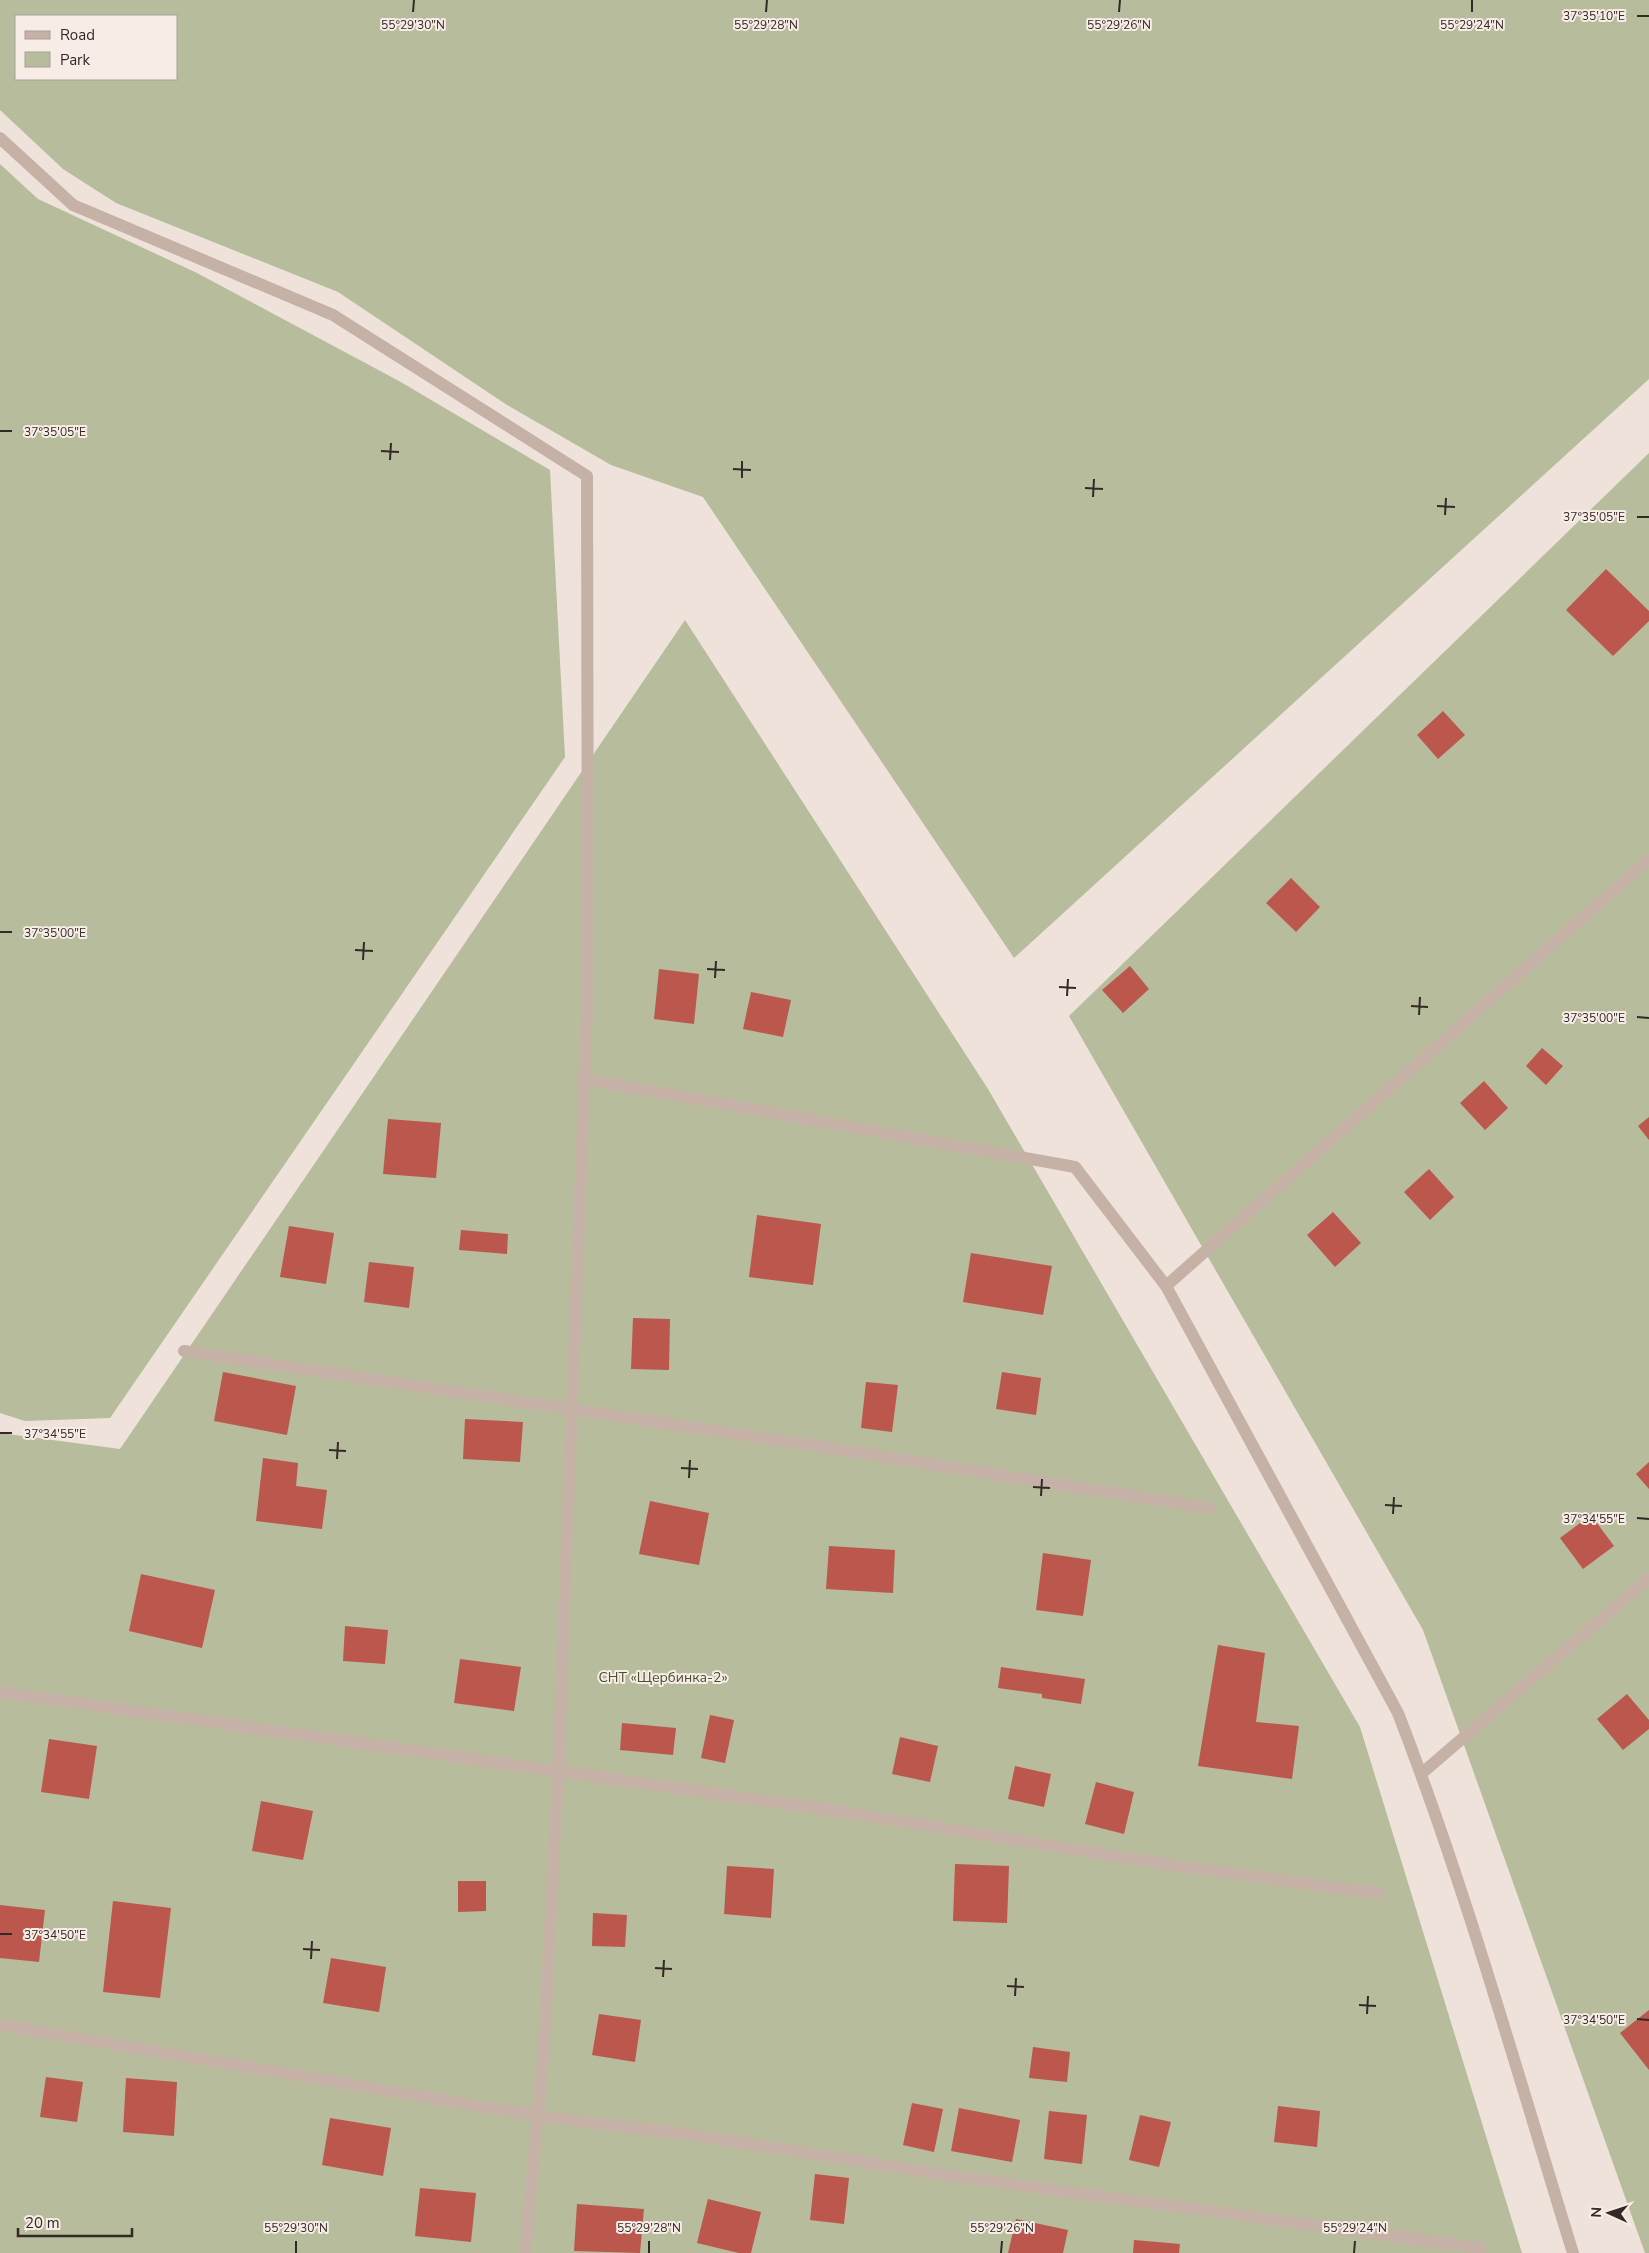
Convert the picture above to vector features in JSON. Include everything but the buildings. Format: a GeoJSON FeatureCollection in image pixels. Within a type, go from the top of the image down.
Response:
{"type":"FeatureCollection","features":[{"type":"Feature","properties":{"kind":"street"},"geometry":{"type":"LineString","coordinates":[[0,138],[73,205],[334,315],[587,476],[588,986],[570,1410],[558,1772],[544,2046],[525,2253]]}},
{"type":"Feature","properties":{"kind":"street"},"geometry":{"type":"LineString","coordinates":[[1166,1286],[1649,859]]}},
{"type":"Feature","properties":{"kind":"street"},"geometry":{"type":"LineString","coordinates":[[584,1079],[1075,1168],[1166,1286],[1398,1713],[1453,1867],[1573,2253]]}},
{"type":"Feature","properties":{"kind":"street"},"geometry":{"type":"LineString","coordinates":[[184,1351],[796,1443],[1208,1508]]}},
{"type":"Feature","properties":{"kind":"street"},"geometry":{"type":"LineString","coordinates":[[1421,1774],[1649,1578]]}},
{"type":"Feature","properties":{"kind":"street"},"geometry":{"type":"LineString","coordinates":[[0,1692],[831,1810],[1183,1867],[1378,1893]]}},
{"type":"Feature","properties":{"kind":"street"},"geometry":{"type":"LineString","coordinates":[[0,2025],[538,2116],[680,2133],[952,2176],[1481,2248]]}},
{"type":"Feature","properties":{"kind":"green space"},"geometry":{"type":"Polygon","coordinates":[[[0,0],[1649,0],[1649,379],[1014,958],[703,497],[611,465],[507,405],[338,292],[116,203],[63,169],[0,110],[0,0]]]}},
{"type":"Feature","properties":{"kind":"green space"},"geometry":{"type":"Polygon","coordinates":[[[0,164],[38,199],[197,273],[399,381],[550,470],[565,757],[110,1418],[25,1421],[0,1413],[0,164]]]}},
{"type":"Feature","properties":{"kind":"green space"},"geometry":{"type":"Polygon","coordinates":[[[1649,453],[1649,2253],[1645,2253],[1423,1630],[1069,1016],[1649,453]]]}},
{"type":"Feature","properties":{"kind":"green space","name":"СНТ «Щербинка-2»"},"geometry":{"type":"Polygon","coordinates":[[[685,620],[988,1089],[1360,1727],[1522,2253],[0,2253],[0,1433],[120,1449],[685,620]]]}}]}
